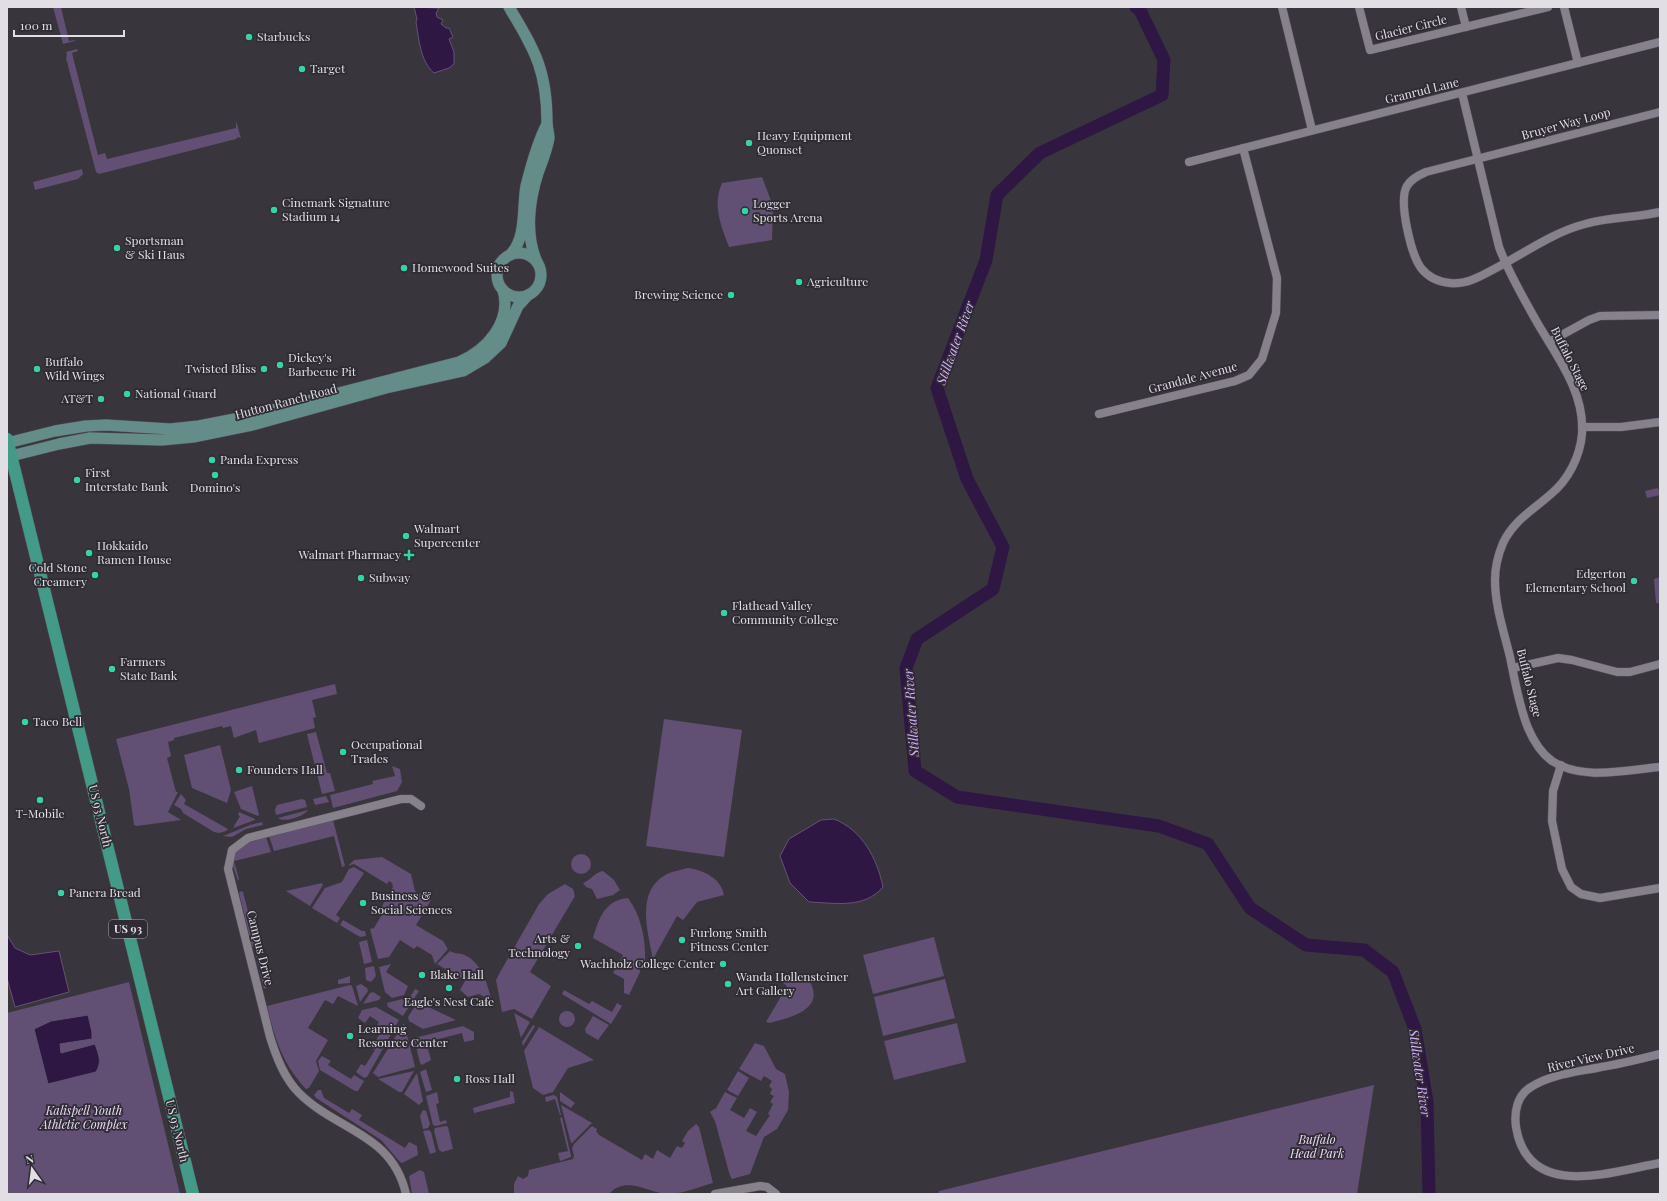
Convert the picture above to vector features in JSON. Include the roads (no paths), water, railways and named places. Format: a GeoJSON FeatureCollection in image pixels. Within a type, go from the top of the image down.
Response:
{"type":"FeatureCollection","features":[{"type":"Feature","properties":{"kind":"main road"},"geometry":{"type":"LineString","coordinates":[[509,7],[532,48],[541,69],[548,103],[547,124],[549,137],[535,182],[530,219],[530,243],[541,272],[540,278],[535,289],[528,295],[514,296],[503,290],[497,278],[497,271],[503,259],[510,255],[519,241],[524,200],[529,176],[541,137],[547,124]]}},
{"type":"Feature","properties":{"kind":"main road"},"geometry":{"type":"LineString","coordinates":[[510,255],[523,253],[529,255],[537,262]]}},
{"type":"Feature","properties":{"kind":"main road","name":"Hutton Ranch Road"},"geometry":{"type":"LineString","coordinates":[[7,442],[55,431],[86,426],[106,425],[170,429],[199,426],[250,416],[459,362],[473,356],[496,332],[505,311],[506,304],[503,290]]}},
{"type":"Feature","properties":{"kind":"main road","name":"Hutton Ranch Road"},"geometry":{"type":"LineString","coordinates":[[9,456],[90,438],[162,440],[193,437],[252,425],[386,388],[462,371],[485,358],[501,343],[518,306],[528,295]]}},
{"type":"Feature","properties":{"kind":"main road","name":"US 93 North"},"geometry":{"type":"LineString","coordinates":[[7,442],[9,456],[193,1194]]}},
{"type":"Feature","properties":{"kind":"street"},"geometry":{"type":"LineString","coordinates":[[1282,7],[1312,130]]}},
{"type":"Feature","properties":{"kind":"street","name":"Glacier Circle"},"geometry":{"type":"LineString","coordinates":[[1359,7],[1370,50],[1548,7]]}},
{"type":"Feature","properties":{"kind":"street"},"geometry":{"type":"LineString","coordinates":[[1461,7],[1466,27]]}},
{"type":"Feature","properties":{"kind":"street"},"geometry":{"type":"LineString","coordinates":[[1564,7],[1578,63]]}},
{"type":"Feature","properties":{"kind":"street","name":"Granrud Lane"},"geometry":{"type":"LineString","coordinates":[[1189,162],[1660,42]]}},
{"type":"Feature","properties":{"kind":"street","name":"Buffalo Stage"},"geometry":{"type":"LineString","coordinates":[[1462,93],[1495,233],[1505,263],[1575,392],[1580,408],[1582,427],[1579,451],[1568,475],[1551,494],[1518,520],[1506,538],[1498,557],[1495,573],[1496,589],[1522,709],[1531,734],[1545,755],[1561,766],[1575,770],[1594,772],[1660,768]]}},
{"type":"Feature","properties":{"kind":"street","name":"Bruyer Way Loop"},"geometry":{"type":"LineString","coordinates":[[1660,112],[1478,160],[1426,172],[1410,182],[1404,193],[1404,205],[1418,262],[1425,273],[1436,280],[1448,283],[1460,283],[1472,280],[1528,249],[1585,224],[1660,212]]}},
{"type":"Feature","properties":{"kind":"street","name":"Grandale Avenue"},"geometry":{"type":"LineString","coordinates":[[1099,414],[1235,381],[1249,375],[1262,359],[1276,313],[1278,278],[1243,148]]}},
{"type":"Feature","properties":{"kind":"street"},"geometry":{"type":"LineString","coordinates":[[1549,342],[1589,320],[1600,316],[1660,314]]}},
{"type":"Feature","properties":{"kind":"street"},"geometry":{"type":"LineString","coordinates":[[1582,427],[1621,427],[1660,422]]}},
{"type":"Feature","properties":{"kind":"street"},"geometry":{"type":"LineString","coordinates":[[1513,668],[1558,658],[1572,660],[1617,672],[1630,672],[1660,664]]}},
{"type":"Feature","properties":{"kind":"street"},"geometry":{"type":"LineString","coordinates":[[1561,766],[1553,791],[1552,821],[1562,869],[1570,886],[1581,894],[1600,898],[1660,888]]}},
{"type":"Feature","properties":{"kind":"street","name":"Campus Drive"},"geometry":{"type":"LineString","coordinates":[[406,1194],[402,1177],[385,1152],[314,1105],[298,1092],[286,1075],[276,1055],[270,1037],[228,869],[232,850],[248,838],[401,799],[411,799],[421,806]]}},
{"type":"Feature","properties":{"kind":"street","name":"River View Drive"},"geometry":{"type":"LineString","coordinates":[[1660,1054],[1568,1074],[1537,1083],[1522,1094],[1517,1105],[1515,1118],[1520,1142],[1525,1153],[1533,1162],[1556,1176],[1584,1178],[1660,1163]]}},
{"type":"Feature","properties":{"kind":"street"},"geometry":{"type":"LineString","coordinates":[[715,1194],[760,1186],[767,1187],[776,1194]]}},
{"type":"Feature","properties":{"kind":"waterway","name":"Stillwater River"},"geometry":{"type":"LineString","coordinates":[[1136,7],[1139,8],[1164,60],[1162,95],[1040,153],[997,195],[986,260],[937,388],[967,479],[1003,547],[993,589],[917,639],[906,668],[915,771],[957,797],[1159,826],[1208,844],[1250,908],[1306,945],[1364,950],[1393,972],[1415,1029],[1427,1102],[1429,1194]]}},
{"type":"Feature","properties":{"kind":"place","name":"Starbucks"},"geometry":{"type":"Point","coordinates":[249,37]}},
{"type":"Feature","properties":{"kind":"place","name":"Target"},"geometry":{"type":"Point","coordinates":[302,69]}},
{"type":"Feature","properties":{"kind":"place","name":"Heavy Equipment Quonset"},"geometry":{"type":"Point","coordinates":[749,143]}},
{"type":"Feature","properties":{"kind":"place","name":"Cinemark Signature Stadium 14"},"geometry":{"type":"Point","coordinates":[274,210]}},
{"type":"Feature","properties":{"kind":"place","name":"Logger Sports Arena"},"geometry":{"type":"Point","coordinates":[745,211]}},
{"type":"Feature","properties":{"kind":"place","name":"Sportsman & Ski Haus"},"geometry":{"type":"Point","coordinates":[117,248]}},
{"type":"Feature","properties":{"kind":"place","name":"Homewood Suites"},"geometry":{"type":"Point","coordinates":[404,268]}},
{"type":"Feature","properties":{"kind":"place","name":"Agriculture"},"geometry":{"type":"Point","coordinates":[799,282]}},
{"type":"Feature","properties":{"kind":"place","name":"Brewing Science"},"geometry":{"type":"Point","coordinates":[731,295]}},
{"type":"Feature","properties":{"kind":"place","name":"Dickey's Barbecue Pit"},"geometry":{"type":"Point","coordinates":[280,365]}},
{"type":"Feature","properties":{"kind":"place","name":"Buffalo Wild Wings"},"geometry":{"type":"Point","coordinates":[37,369]}},
{"type":"Feature","properties":{"kind":"place","name":"Twisted Bliss"},"geometry":{"type":"Point","coordinates":[264,369]}},
{"type":"Feature","properties":{"kind":"place","name":"National Guard"},"geometry":{"type":"Point","coordinates":[127,394]}},
{"type":"Feature","properties":{"kind":"place","name":"AT&T"},"geometry":{"type":"Point","coordinates":[101,399]}},
{"type":"Feature","properties":{"kind":"place","name":"Panda Express"},"geometry":{"type":"Point","coordinates":[212,460]}},
{"type":"Feature","properties":{"kind":"place","name":"Domino's"},"geometry":{"type":"Point","coordinates":[215,475]}},
{"type":"Feature","properties":{"kind":"place","name":"First Interstate Bank"},"geometry":{"type":"Point","coordinates":[77,480]}},
{"type":"Feature","properties":{"kind":"place","name":"Walmart Supercenter"},"geometry":{"type":"Point","coordinates":[406,536]}},
{"type":"Feature","properties":{"kind":"place","name":"Hokkaido Ramen House"},"geometry":{"type":"Point","coordinates":[89,553]}},
{"type":"Feature","properties":{"kind":"place","name":"Walmart Pharmacy"},"geometry":{"type":"Point","coordinates":[409,555]}},
{"type":"Feature","properties":{"kind":"place","name":"Cold Stone Creamery"},"geometry":{"type":"Point","coordinates":[95,575]}},
{"type":"Feature","properties":{"kind":"place","name":"Subway"},"geometry":{"type":"Point","coordinates":[361,578]}},
{"type":"Feature","properties":{"kind":"place","name":"Edgerton Elementary School"},"geometry":{"type":"Point","coordinates":[1634,581]}},
{"type":"Feature","properties":{"kind":"place","name":"Flathead Valley Community College"},"geometry":{"type":"Point","coordinates":[724,613]}},
{"type":"Feature","properties":{"kind":"place","name":"Farmers State Bank"},"geometry":{"type":"Point","coordinates":[112,669]}},
{"type":"Feature","properties":{"kind":"place","name":"Taco Bell"},"geometry":{"type":"Point","coordinates":[25,722]}},
{"type":"Feature","properties":{"kind":"place","name":"Occupational Trades"},"geometry":{"type":"Point","coordinates":[343,752]}},
{"type":"Feature","properties":{"kind":"place","name":"Founders Hall"},"geometry":{"type":"Point","coordinates":[239,770]}},
{"type":"Feature","properties":{"kind":"place","name":"T-Mobile"},"geometry":{"type":"Point","coordinates":[40,800]}},
{"type":"Feature","properties":{"kind":"place","name":"Panera Bread"},"geometry":{"type":"Point","coordinates":[61,893]}},
{"type":"Feature","properties":{"kind":"place","name":"Business & Social Sciences"},"geometry":{"type":"Point","coordinates":[363,903]}},
{"type":"Feature","properties":{"kind":"place","name":"Furlong Smith Fitness Center"},"geometry":{"type":"Point","coordinates":[682,940]}},
{"type":"Feature","properties":{"kind":"place","name":"Arts & Technology"},"geometry":{"type":"Point","coordinates":[578,946]}},
{"type":"Feature","properties":{"kind":"place","name":"Wachholz College Center"},"geometry":{"type":"Point","coordinates":[723,964]}},
{"type":"Feature","properties":{"kind":"place","name":"Blake Hall"},"geometry":{"type":"Point","coordinates":[422,975]}},
{"type":"Feature","properties":{"kind":"place","name":"Wanda Hollensteiner Art Gallery"},"geometry":{"type":"Point","coordinates":[728,984]}},
{"type":"Feature","properties":{"kind":"place","name":"Eagle's Nest Cafe"},"geometry":{"type":"Point","coordinates":[449,988]}},
{"type":"Feature","properties":{"kind":"place","name":"Learning Resource Center"},"geometry":{"type":"Point","coordinates":[350,1036]}},
{"type":"Feature","properties":{"kind":"place","name":"Ross Hall"},"geometry":{"type":"Point","coordinates":[457,1079]}},
{"type":"Feature","properties":{"kind":"park label","name":"Kalispell Youth Athletic Complex"},"geometry":{"type":"Point","coordinates":[84,1118]}},
{"type":"Feature","properties":{"kind":"park label","name":"Buffalo Head Park"},"geometry":{"type":"Point","coordinates":[1317,1147]}}]}
